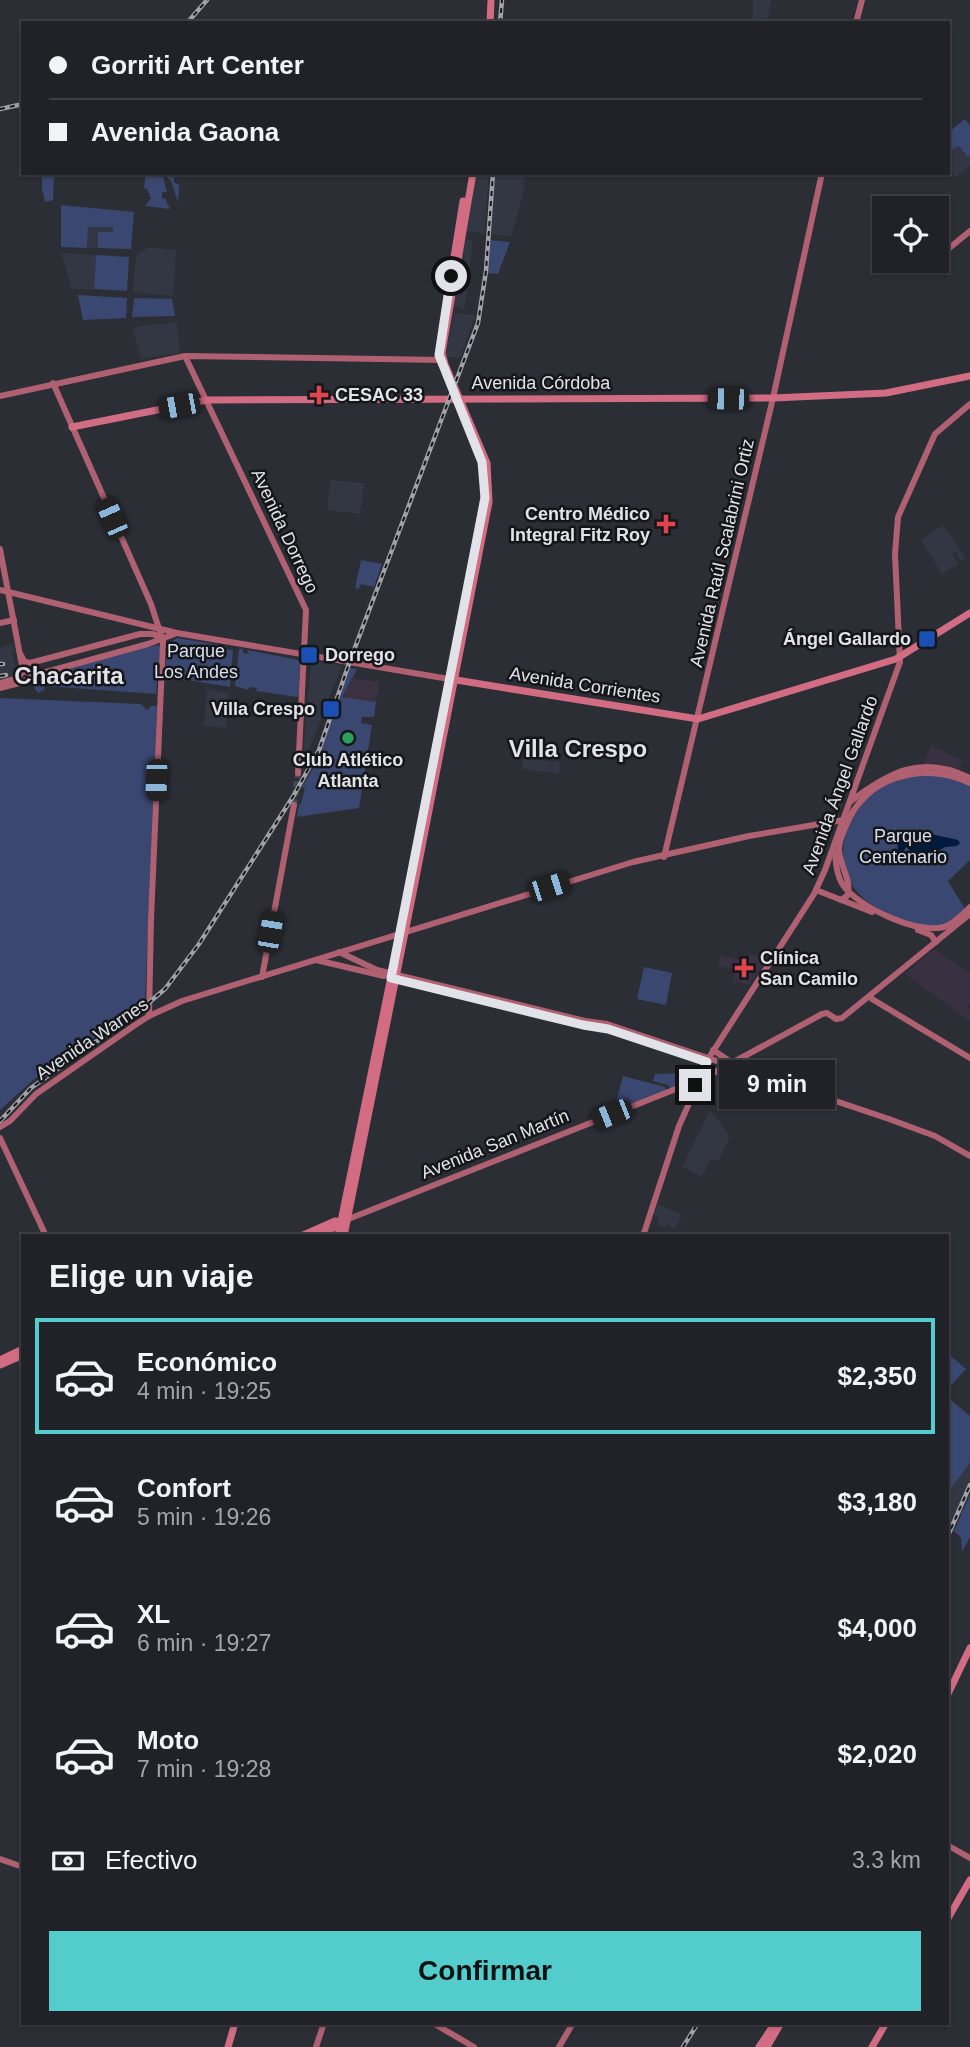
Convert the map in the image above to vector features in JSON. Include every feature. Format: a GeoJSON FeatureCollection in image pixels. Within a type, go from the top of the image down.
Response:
{"type":"FeatureCollection","features":[{"type":"Feature","properties":{"kind":"main road"},"geometry":{"type":"LineString","coordinates":[[492,21],[493,0]]}},
{"type":"Feature","properties":{"kind":"main road"},"geometry":{"type":"LineString","coordinates":[[857,21],[862,0]]}},
{"type":"Feature","properties":{"kind":"main road"},"geometry":{"type":"LineString","coordinates":[[341,1234],[489,499],[487,463],[441,360],[470,175]]}},
{"type":"Feature","properties":{"kind":"main road","name":"Avenida Raúl Scalabrini Ortiz"},"geometry":{"type":"LineString","coordinates":[[664,853],[773,398],[822,175]]}},
{"type":"Feature","properties":{"kind":"main road"},"geometry":{"type":"LineString","coordinates":[[949,248],[970,231]]}},
{"type":"Feature","properties":{"kind":"main road"},"geometry":{"type":"LineString","coordinates":[[0,396],[185,356],[441,360]]}},
{"type":"Feature","properties":{"kind":"main road","name":"Avenida Dorrego"},"geometry":{"type":"LineString","coordinates":[[185,356],[211,400],[306,610],[298,772]]}},
{"type":"Feature","properties":{"kind":"main road","name":"Avenida Córdoba"},"geometry":{"type":"LineString","coordinates":[[72,427],[211,400],[773,398],[886,393],[970,376]]}},
{"type":"Feature","properties":{"kind":"main road"},"geometry":{"type":"LineString","coordinates":[[53,383],[161,629],[156,641]]}},
{"type":"Feature","properties":{"kind":"main road"},"geometry":{"type":"LineString","coordinates":[[901,656],[895,554],[898,517],[935,433],[970,404]]}},
{"type":"Feature","properties":{"kind":"main road"},"geometry":{"type":"LineString","coordinates":[[0,549],[23,671]]}},
{"type":"Feature","properties":{"kind":"main road","name":"Avenida Corrientes"},"geometry":{"type":"LineString","coordinates":[[0,590],[177,634],[698,719],[901,656],[970,614]]}},
{"type":"Feature","properties":{"kind":"main road"},"geometry":{"type":"LineString","coordinates":[[0,621],[13,618]]}},
{"type":"Feature","properties":{"kind":"main road"},"geometry":{"type":"LineString","coordinates":[[142,625],[142,642],[156,641]]}},
{"type":"Feature","properties":{"kind":"main road"},"geometry":{"type":"LineString","coordinates":[[0,685],[18,678],[28,663],[140,634],[153,634],[163,651],[150,919],[149,1016]]}},
{"type":"Feature","properties":{"kind":"main road","name":"Avenida Corrientes"},"geometry":{"type":"LineString","coordinates":[[0,685],[23,682],[35,675],[177,634]]}},
{"type":"Feature","properties":{"kind":"main road"},"geometry":{"type":"LineString","coordinates":[[96,658],[105,654],[102,643]]}},
{"type":"Feature","properties":{"kind":"main road"},"geometry":{"type":"LineString","coordinates":[[21,655],[28,663]]}},
{"type":"Feature","properties":{"kind":"main road","name":"Avenida Ángel Gallardo"},"geometry":{"type":"LineString","coordinates":[[644,1234],[695,1083],[713,1050],[816,890],[843,820],[853,803],[901,656]]}},
{"type":"Feature","properties":{"kind":"main road"},"geometry":{"type":"LineString","coordinates":[[23,671],[35,675]]}},
{"type":"Feature","properties":{"kind":"main road"},"geometry":{"type":"LineString","coordinates":[[852,894],[839,849],[853,803],[881,782],[902,775],[920,772],[946,774],[970,780]]}},
{"type":"Feature","properties":{"kind":"main road"},"geometry":{"type":"LineString","coordinates":[[262,977],[294,805]]}},
{"type":"Feature","properties":{"kind":"main road","name":"Avenida Warnes"},"geometry":{"type":"LineString","coordinates":[[3,1123],[36,1094],[149,1016],[182,1001],[664,853],[843,820]]}},
{"type":"Feature","properties":{"kind":"main road"},"geometry":{"type":"LineString","coordinates":[[832,849],[842,883],[872,908],[921,928],[947,926],[970,914]]}},
{"type":"Feature","properties":{"kind":"main road"},"geometry":{"type":"LineString","coordinates":[[825,867],[831,865],[837,869]]}},
{"type":"Feature","properties":{"kind":"main road"},"geometry":{"type":"LineString","coordinates":[[816,890],[934,939]]}},
{"type":"Feature","properties":{"kind":"main road"},"geometry":{"type":"LineString","coordinates":[[841,900],[852,894]]}},
{"type":"Feature","properties":{"kind":"main road"},"geometry":{"type":"LineString","coordinates":[[970,907],[942,937],[934,939],[870,996],[970,1058]]}},
{"type":"Feature","properties":{"kind":"main road"},"geometry":{"type":"LineString","coordinates":[[939,927],[943,931],[942,937]]}},
{"type":"Feature","properties":{"kind":"main road"},"geometry":{"type":"LineString","coordinates":[[934,939],[932,930],[939,927]]}},
{"type":"Feature","properties":{"kind":"main road"},"geometry":{"type":"LineString","coordinates":[[347,958],[348,949]]}},
{"type":"Feature","properties":{"kind":"main road"},"geometry":{"type":"LineString","coordinates":[[339,952],[377,972]]}},
{"type":"Feature","properties":{"kind":"main road"},"geometry":{"type":"LineString","coordinates":[[316,960],[607,1024],[718,1066],[727,1065],[931,1135],[970,1156]]}},
{"type":"Feature","properties":{"kind":"main road","name":"Avenida San Martín"},"geometry":{"type":"LineString","coordinates":[[318,1234],[344,1221],[695,1083],[827,1013],[836,1019],[842,1018],[870,996]]}},
{"type":"Feature","properties":{"kind":"main road"},"geometry":{"type":"LineString","coordinates":[[713,1050],[727,1060],[727,1065]]}},
{"type":"Feature","properties":{"kind":"main road"},"geometry":{"type":"LineString","coordinates":[[3,1123],[6,1132]]}},
{"type":"Feature","properties":{"kind":"main road"},"geometry":{"type":"LineString","coordinates":[[0,1138],[46,1234]]}},
{"type":"Feature","properties":{"kind":"main road","name":"Avenida San Martín"},"geometry":{"type":"LineString","coordinates":[[306,1234],[335,1221],[344,1221]]}},
{"type":"Feature","properties":{"kind":"main road"},"geometry":{"type":"LineString","coordinates":[[0,1360],[21,1350]]}},
{"type":"Feature","properties":{"kind":"main road"},"geometry":{"type":"LineString","coordinates":[[0,1365],[21,1356]]}},
{"type":"Feature","properties":{"kind":"main road"},"geometry":{"type":"LineString","coordinates":[[949,1692],[970,1648]]}},
{"type":"Feature","properties":{"kind":"main road"},"geometry":{"type":"LineString","coordinates":[[949,1846],[970,1858]]}},
{"type":"Feature","properties":{"kind":"main road"},"geometry":{"type":"LineString","coordinates":[[0,1859],[21,1866]]}},
{"type":"Feature","properties":{"kind":"main road"},"geometry":{"type":"LineString","coordinates":[[949,1917],[970,1880]]}},
{"type":"Feature","properties":{"kind":"main road"},"geometry":{"type":"LineString","coordinates":[[226,2047],[232,2025]]}},
{"type":"Feature","properties":{"kind":"main road"},"geometry":{"type":"LineString","coordinates":[[316,2047],[323,2025]]}},
{"type":"Feature","properties":{"kind":"main road"},"geometry":{"type":"LineString","coordinates":[[436,2025],[474,2047]]}},
{"type":"Feature","properties":{"kind":"main road"},"geometry":{"type":"LineString","coordinates":[[559,2047],[572,2025]]}},
{"type":"Feature","properties":{"kind":"main road"},"geometry":{"type":"LineString","coordinates":[[759,2047],[774,2025]]}},
{"type":"Feature","properties":{"kind":"main road"},"geometry":{"type":"LineString","coordinates":[[767,2047],[780,2025]]}},
{"type":"Feature","properties":{"kind":"main road"},"geometry":{"type":"LineString","coordinates":[[872,2047],[885,2025]]}},
{"type":"Feature","properties":{"kind":"shaded area"},"geometry":{"type":"Polygon","coordinates":[[[753,0],[772,0],[768,17],[764,20],[753,19],[753,0]]]}},
{"type":"Feature","properties":{"kind":"shaded area"},"geometry":{"type":"Polygon","coordinates":[[[959,145],[970,155],[970,166],[955,178],[950,168],[950,150],[959,145]]]}},
{"type":"Feature","properties":{"kind":"shaded area"},"geometry":{"type":"Polygon","coordinates":[[[475,175],[489,175],[484,234],[466,231],[475,175]]]}},
{"type":"Feature","properties":{"kind":"shaded area"},"geometry":{"type":"Polygon","coordinates":[[[495,175],[525,175],[523,195],[511,236],[490,235],[495,175]]]}},
{"type":"Feature","properties":{"kind":"shaded area"},"geometry":{"type":"Polygon","coordinates":[[[61,205],[134,212],[131,249],[61,247],[61,205]]]}},
{"type":"Feature","properties":{"kind":"shaded area"},"geometry":{"type":"Polygon","coordinates":[[[464,239],[473,240],[469,272],[460,269],[464,239]]]}},
{"type":"Feature","properties":{"kind":"shaded area"},"geometry":{"type":"Polygon","coordinates":[[[149,247],[176,250],[173,296],[133,292],[136,256],[149,247]]]}},
{"type":"Feature","properties":{"kind":"shaded area"},"geometry":{"type":"Polygon","coordinates":[[[61,253],[96,255],[94,289],[72,289],[61,253]]]}},
{"type":"Feature","properties":{"kind":"shaded area"},"geometry":{"type":"Polygon","coordinates":[[[460,276],[469,279],[464,309],[454,306],[460,276]]]}},
{"type":"Feature","properties":{"kind":"shaded area"},"geometry":{"type":"Polygon","coordinates":[[[454,313],[475,315],[460,358],[447,357],[446,354],[454,313]]]}},
{"type":"Feature","properties":{"kind":"shaded area"},"geometry":{"type":"Polygon","coordinates":[[[177,322],[180,353],[141,359],[132,327],[177,322]]]}},
{"type":"Feature","properties":{"kind":"shaded area"},"geometry":{"type":"Polygon","coordinates":[[[330,480],[364,483],[360,514],[327,510],[330,480]]]}},
{"type":"Feature","properties":{"kind":"shaded area"},"geometry":{"type":"Polygon","coordinates":[[[944,525],[965,558],[961,562],[955,552],[952,554],[958,564],[942,574],[921,540],[944,525]]]}},
{"type":"Feature","properties":{"kind":"shaded area"},"geometry":{"type":"Polygon","coordinates":[[[13,644],[15,652],[12,653],[18,674],[0,679],[0,648],[13,644]]]}},
{"type":"Feature","properties":{"kind":"shaded area"},"geometry":{"type":"Polygon","coordinates":[[[311,661],[342,666],[300,773],[304,745],[311,661]]]}},
{"type":"Feature","properties":{"kind":"shaded area"},"geometry":{"type":"Polygon","coordinates":[[[353,678],[380,682],[376,702],[342,697],[353,678]]]}},
{"type":"Feature","properties":{"kind":"shaded area"},"geometry":{"type":"Polygon","coordinates":[[[207,689],[229,693],[226,728],[204,726],[207,689]]]}},
{"type":"Feature","properties":{"kind":"shaded area"},"geometry":{"type":"Polygon","coordinates":[[[931,745],[963,761],[958,771],[945,766],[923,765],[931,745]]]}},
{"type":"Feature","properties":{"kind":"shaded area"},"geometry":{"type":"Polygon","coordinates":[[[523,758],[560,762],[559,774],[522,769],[523,758]]]}},
{"type":"Feature","properties":{"kind":"shaded area"},"geometry":{"type":"Polygon","coordinates":[[[911,832],[958,840],[960,843],[957,846],[945,847],[927,858],[916,856],[906,847],[902,854],[899,854],[900,841],[911,832]]]}},
{"type":"Feature","properties":{"kind":"shaded area"},"geometry":{"type":"Polygon","coordinates":[[[933,950],[970,973],[970,1003],[967,1007],[970,1010],[970,1021],[905,974],[933,950]]]}},
{"type":"Feature","properties":{"kind":"shaded area","name":"Clínica San Camilo"},"geometry":{"type":"Polygon","coordinates":[[[750,954],[767,959],[749,985],[733,981],[735,969],[718,966],[720,956],[748,961],[750,954]]]}},
{"type":"Feature","properties":{"kind":"shaded area"},"geometry":{"type":"Polygon","coordinates":[[[710,1110],[730,1136],[719,1161],[711,1158],[702,1177],[682,1167],[710,1110]]]}},
{"type":"Feature","properties":{"kind":"shaded area"},"geometry":{"type":"Polygon","coordinates":[[[658,1204],[682,1215],[675,1229],[668,1224],[665,1227],[658,1225],[659,1219],[654,1215],[658,1204]]]}},
{"type":"Feature","properties":{"kind":"shaded area"},"geometry":{"type":"Polygon","coordinates":[[[970,1463],[970,1495],[949,1540],[949,1491],[970,1463]]]}},
{"type":"Feature","properties":{"kind":"green space"},"geometry":{"type":"Polygon","coordinates":[[[965,119],[970,126],[968,157],[959,146],[950,150],[950,131],[965,119]]]}},
{"type":"Feature","properties":{"kind":"green space"},"geometry":{"type":"Polygon","coordinates":[[[42,175],[54,175],[53,200],[45,202],[42,175]]]}},
{"type":"Feature","properties":{"kind":"green space"},"geometry":{"type":"Polygon","coordinates":[[[146,175],[165,175],[163,177],[167,192],[162,192],[162,199],[165,198],[170,209],[145,206],[151,198],[144,188],[146,175]]]}},
{"type":"Feature","properties":{"kind":"green space"},"geometry":{"type":"Polygon","coordinates":[[[165,175],[174,175],[174,183],[179,184],[178,202],[171,181],[165,175]]]}},
{"type":"Feature","properties":{"kind":"green space"},"geometry":{"type":"Polygon","coordinates":[[[61,205],[134,212],[131,249],[98,248],[98,232],[113,232],[113,227],[88,227],[87,248],[61,247],[61,205]]]}},
{"type":"Feature","properties":{"kind":"green space"},"geometry":{"type":"Polygon","coordinates":[[[490,240],[510,242],[498,274],[487,273],[490,240]]]}},
{"type":"Feature","properties":{"kind":"green space"},"geometry":{"type":"Polygon","coordinates":[[[96,255],[129,257],[127,291],[94,289],[96,255]]]}},
{"type":"Feature","properties":{"kind":"green space"},"geometry":{"type":"Polygon","coordinates":[[[78,295],[127,298],[126,318],[83,320],[78,295]]]}},
{"type":"Feature","properties":{"kind":"green space"},"geometry":{"type":"Polygon","coordinates":[[[134,298],[172,299],[175,316],[132,317],[134,298]]]}},
{"type":"Feature","properties":{"kind":"green space"},"geometry":{"type":"Polygon","coordinates":[[[361,560],[382,564],[374,587],[361,584],[359,589],[355,588],[361,560]]]}},
{"type":"Feature","properties":{"kind":"green space","name":"Parque Los Andes"},"geometry":{"type":"Polygon","coordinates":[[[177,638],[226,646],[226,649],[233,650],[230,687],[170,677],[171,673],[165,672],[167,644],[177,638]]]}},
{"type":"Feature","properties":{"kind":"green space","name":"Parque Los Andes"},"geometry":{"type":"Polygon","coordinates":[[[157,645],[160,647],[156,694],[45,686],[44,690],[38,693],[32,685],[41,675],[157,645]]]}},
{"type":"Feature","properties":{"kind":"green space","name":"Parque Los Andes"},"geometry":{"type":"Polygon","coordinates":[[[239,649],[243,649],[243,653],[249,654],[247,650],[298,660],[299,695],[297,697],[235,686],[239,649]]]}},
{"type":"Feature","properties":{"kind":"green space","name":"Club Atlético Atlanta"},"geometry":{"type":"Polygon","coordinates":[[[350,668],[357,669],[342,697],[376,702],[374,717],[362,717],[361,723],[372,725],[359,808],[297,817],[305,788],[302,787],[323,752],[320,751],[350,668]]]}},
{"type":"Feature","properties":{"kind":"green space"},"geometry":{"type":"Polygon","coordinates":[[[0,698],[141,704],[147,710],[151,706],[157,706],[145,1002],[32,1081],[0,1110],[0,698]]]}},
{"type":"Feature","properties":{"kind":"green space","name":"Parque Centenario"},"geometry":{"type":"Polygon","coordinates":[[[930,773],[970,784],[970,860],[948,881],[965,909],[951,922],[937,926],[925,926],[902,919],[869,903],[850,880],[844,864],[843,847],[854,815],[864,801],[893,781],[930,773]]]}},
{"type":"Feature","properties":{"kind":"green space"},"geometry":{"type":"Polygon","coordinates":[[[644,967],[672,973],[666,1005],[637,999],[644,967]]]}},
{"type":"Feature","properties":{"kind":"green space"},"geometry":{"type":"Polygon","coordinates":[[[687,1073],[695,1076],[670,1089],[668,1085],[653,1081],[655,1074],[687,1073]]]}},
{"type":"Feature","properties":{"kind":"green space"},"geometry":{"type":"Polygon","coordinates":[[[623,1076],[665,1087],[666,1090],[617,1109],[615,1107],[623,1076]]]}},
{"type":"Feature","properties":{"kind":"green space"},"geometry":{"type":"Polygon","coordinates":[[[949,1355],[966,1369],[949,1388],[949,1355]]]}},
{"type":"Feature","properties":{"kind":"green space"},"geometry":{"type":"Polygon","coordinates":[[[949,1399],[970,1416],[970,1463],[949,1491],[949,1399]]]}},
{"type":"Feature","properties":{"kind":"green space"},"geometry":{"type":"Polygon","coordinates":[[[970,1495],[970,1537],[962,1552],[961,1538],[953,1530],[970,1495]]]}},
{"type":"Feature","properties":{"kind":"tunnel"},"geometry":{"type":"LineString","coordinates":[[294,805],[298,773]]}},
{"type":"Feature","properties":{"kind":"railway"},"geometry":{"type":"LineString","coordinates":[[189,21],[207,0]]}},
{"type":"Feature","properties":{"kind":"railway"},"geometry":{"type":"LineString","coordinates":[[500,21],[502,0]]}},
{"type":"Feature","properties":{"kind":"railway"},"geometry":{"type":"LineString","coordinates":[[0,109],[21,104]]}},
{"type":"Feature","properties":{"kind":"railway"},"geometry":{"type":"LineString","coordinates":[[0,1121],[31,1088],[139,1011],[165,989],[199,944],[294,795],[319,750],[351,658],[478,323],[486,271],[493,175]]}},
{"type":"Feature","properties":{"kind":"railway"},"geometry":{"type":"LineString","coordinates":[[0,676],[6,675]]}},
{"type":"Feature","properties":{"kind":"railway"},"geometry":{"type":"LineString","coordinates":[[949,1533],[970,1485]]}},
{"type":"Feature","properties":{"kind":"railway"},"geometry":{"type":"LineString","coordinates":[[683,2047],[697,2025]]}},
{"type":"Feature","properties":{"kind":"place","name":"CESAC 33"},"geometry":{"type":"Point","coordinates":[319,395]}},
{"type":"Feature","properties":{"kind":"place","name":"Centro Médico Integral Fitz Roy"},"geometry":{"type":"Point","coordinates":[666,524]}},
{"type":"Feature","properties":{"kind":"place","name":"Ángel Gallardo"},"geometry":{"type":"Point","coordinates":[927,639]}},
{"type":"Feature","properties":{"kind":"place","name":"Dorrego"},"geometry":{"type":"Point","coordinates":[309,655]}},
{"type":"Feature","properties":{"kind":"place","name":"Villa Crespo"},"geometry":{"type":"Point","coordinates":[331,709]}},
{"type":"Feature","properties":{"kind":"place","name":"Club Atlético Atlanta"},"geometry":{"type":"Point","coordinates":[348,738]}},
{"type":"Feature","properties":{"kind":"place","name":"Clínica San Camilo"},"geometry":{"type":"Point","coordinates":[744,968]}},
{"type":"Feature","properties":{"kind":"district","name":"Chacarita"},"geometry":{"type":"Point","coordinates":[69,675]}},
{"type":"Feature","properties":{"kind":"district","name":"Villa Crespo"},"geometry":{"type":"Point","coordinates":[578,748]}},
{"type":"Feature","properties":{"kind":"route"},"geometry":{"type":"LineString","coordinates":[[451,276],[439,355],[482,462],[485,498],[391,978],[605,1028],[707,1062],[699,1080],[689,1083],[695,1085]]}}]}
